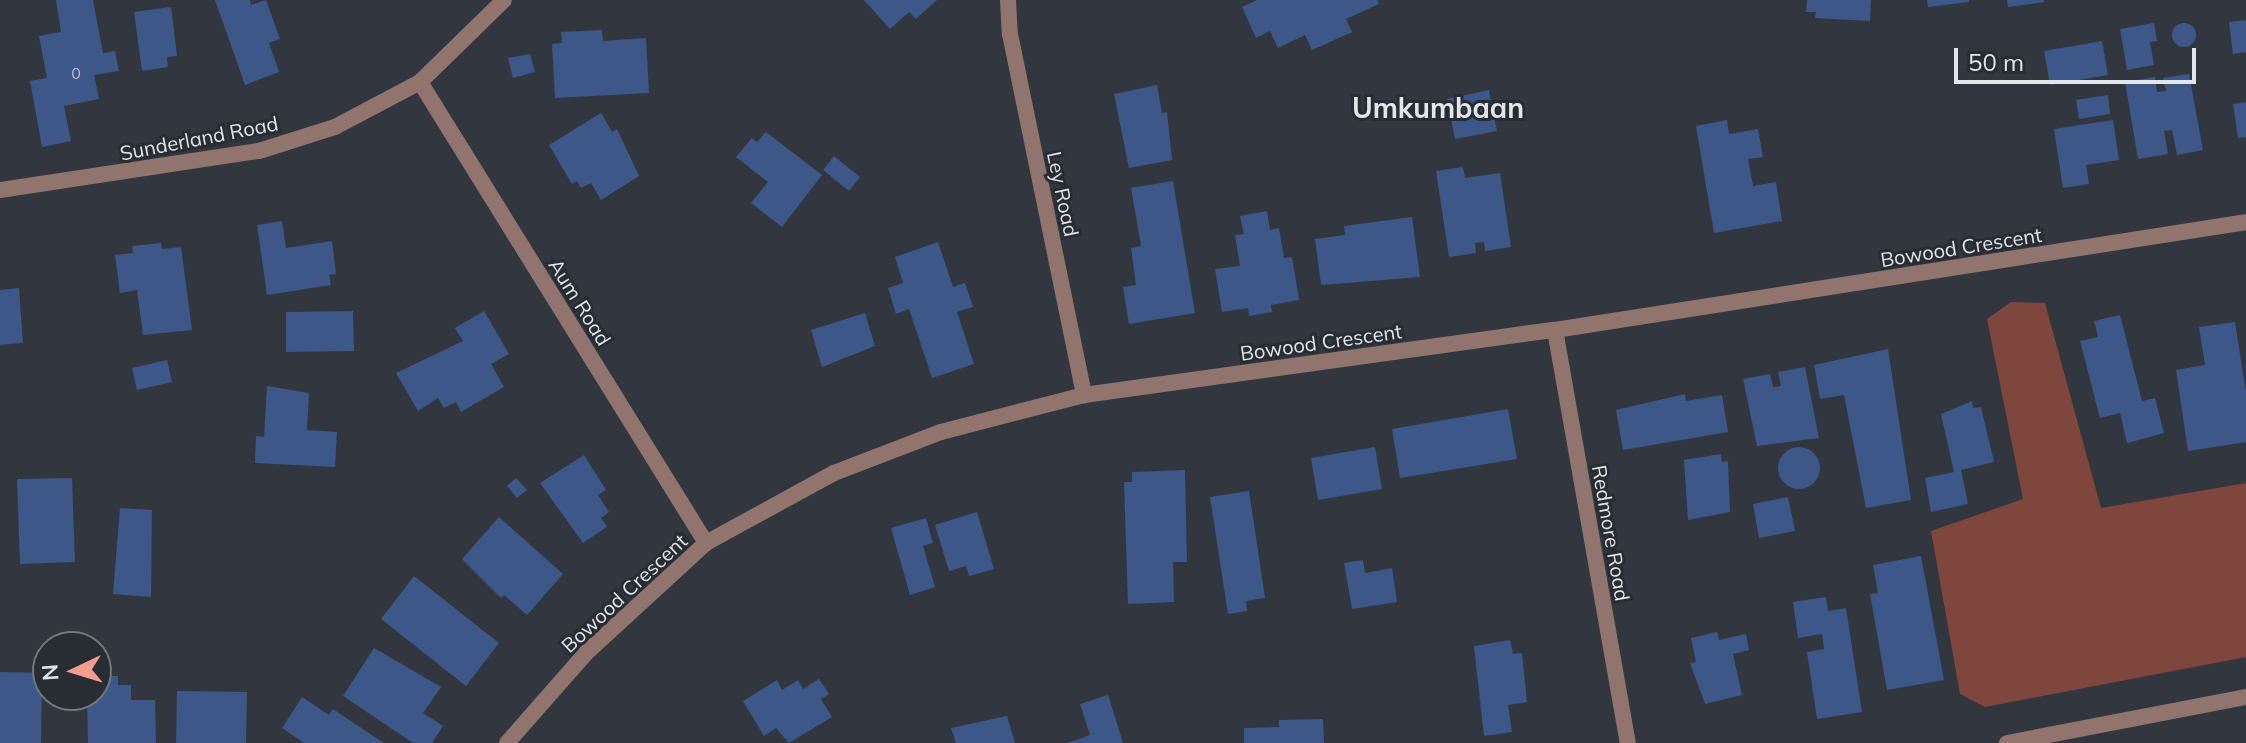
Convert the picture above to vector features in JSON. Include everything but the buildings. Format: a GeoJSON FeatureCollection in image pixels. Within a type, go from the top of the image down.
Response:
{"type":"FeatureCollection","features":[{"type":"Feature","properties":{"kind":"street","name":"Sunderland Road"},"geometry":{"type":"LineString","coordinates":[[0,190],[259,151],[335,127],[420,82],[504,0]]}},
{"type":"Feature","properties":{"kind":"street","name":"Ley Road"},"geometry":{"type":"LineString","coordinates":[[1008,0],[1084,395]]}},
{"type":"Feature","properties":{"kind":"street","name":"Aum Road"},"geometry":{"type":"LineString","coordinates":[[420,82],[706,543]]}},
{"type":"Feature","properties":{"kind":"street","name":"Bowood Crescent"},"geometry":{"type":"LineString","coordinates":[[507,743],[586,653],[706,543],[834,473],[890,450],[1084,395],[1555,330],[2246,222]]}},
{"type":"Feature","properties":{"kind":"street","name":"Redmore Road"},"geometry":{"type":"LineString","coordinates":[[1555,330],[1628,743]]}},
{"type":"Feature","properties":{"kind":"street"},"geometry":{"type":"LineString","coordinates":[[2007,743],[2246,697]]}},
{"type":"Feature","properties":{"kind":"shaded area"},"geometry":{"type":"Polygon","coordinates":[[[2011,302],[2045,303],[2101,508],[2246,483],[2246,657],[1985,707],[1960,694],[1931,531],[2023,499],[1987,319],[2011,302]]]}},
{"type":"Feature","properties":{"kind":"district","name":"Umkumbaan"},"geometry":{"type":"Point","coordinates":[1438,108]}}]}
